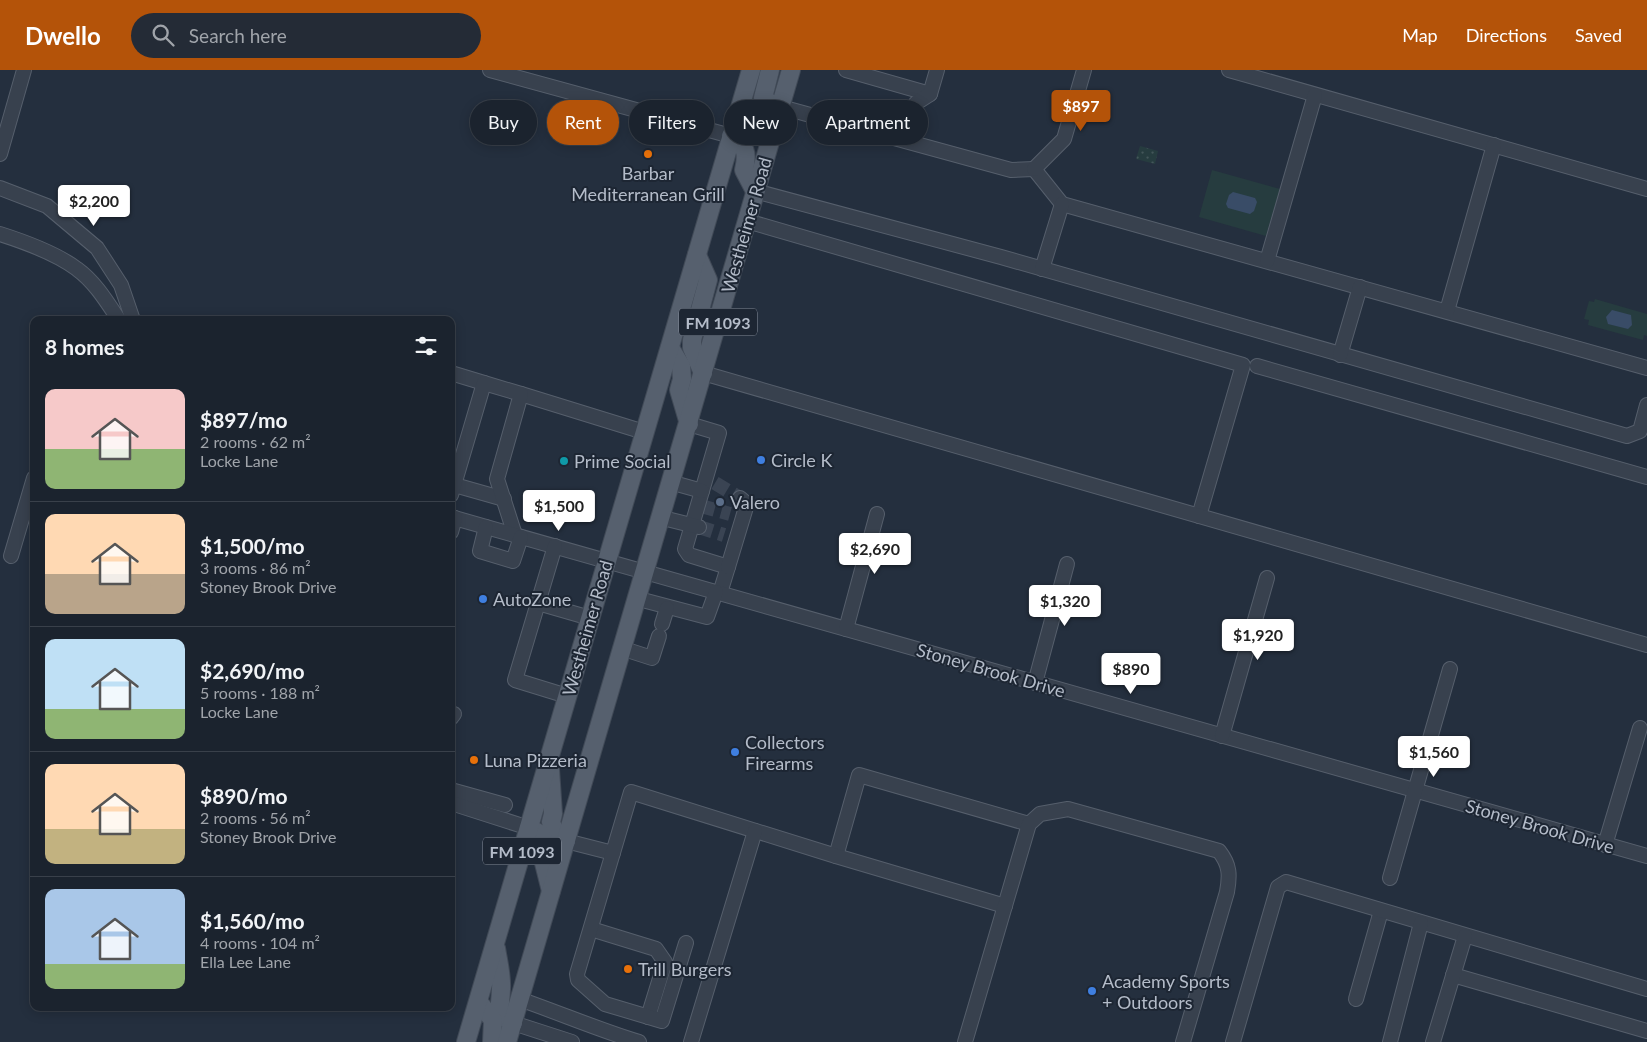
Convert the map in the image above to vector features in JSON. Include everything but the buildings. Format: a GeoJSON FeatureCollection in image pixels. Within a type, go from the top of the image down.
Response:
{"type":"FeatureCollection","features":[{"type":"Feature","properties":{"kind":"main road","name":"Westheimer Road"},"geometry":{"type":"LineString","coordinates":[[741,100],[750,70]]}},
{"type":"Feature","properties":{"kind":"main road"},"geometry":{"type":"LineString","coordinates":[[764,100],[763,98],[770,70]]}},
{"type":"Feature","properties":{"kind":"main road","name":"Westheimer Road"},"geometry":{"type":"LineString","coordinates":[[783,100],[791,70]]}},
{"type":"Feature","properties":{"kind":"main road","name":"Westheimer Road"},"geometry":{"type":"LineString","coordinates":[[466,1042],[728,145]]}},
{"type":"Feature","properties":{"kind":"main road"},"geometry":{"type":"LineString","coordinates":[[744,145],[748,155],[744,170],[755,191]]}},
{"type":"Feature","properties":{"kind":"main road","name":"Westheimer Road"},"geometry":{"type":"LineString","coordinates":[[507,1042],[635,598],[689,424],[769,145]]}},
{"type":"Feature","properties":{"kind":"main road"},"geometry":{"type":"LineString","coordinates":[[697,255],[708,280],[692,340],[692,348],[703,374]]}},
{"type":"Feature","properties":{"kind":"main road"},"geometry":{"type":"LineString","coordinates":[[670,348],[682,366],[682,379],[679,390],[689,424]]}},
{"type":"Feature","properties":{"kind":"main road"},"geometry":{"type":"LineString","coordinates":[[549,758],[553,814],[551,822],[555,833],[566,841]]}},
{"type":"Feature","properties":{"kind":"main road"},"geometry":{"type":"LineString","coordinates":[[529,828],[540,834],[546,842],[543,859],[551,892]]}},
{"type":"Feature","properties":{"kind":"main road"},"geometry":{"type":"LineString","coordinates":[[495,943],[502,990],[498,1003],[504,1017],[512,1024]]}},
{"type":"Feature","properties":{"kind":"main road"},"geometry":{"type":"LineString","coordinates":[[478,1001],[493,1020],[492,1042]]}},
{"type":"Feature","properties":{"kind":"street"},"geometry":{"type":"LineString","coordinates":[[0,154],[24,70]]}},
{"type":"Feature","properties":{"kind":"street"},"geometry":{"type":"LineString","coordinates":[[490,70],[724,134]]}},
{"type":"Feature","properties":{"kind":"street"},"geometry":{"type":"LineString","coordinates":[[846,70],[930,94]]}},
{"type":"Feature","properties":{"kind":"street"},"geometry":{"type":"LineString","coordinates":[[921,100],[930,94],[937,70]]}},
{"type":"Feature","properties":{"kind":"street"},"geometry":{"type":"LineString","coordinates":[[922,145],[1011,170],[1034,169],[1064,139],[1084,70]]}},
{"type":"Feature","properties":{"kind":"street"},"geometry":{"type":"LineString","coordinates":[[1229,70],[1647,189]]}},
{"type":"Feature","properties":{"kind":"street"},"geometry":{"type":"LineString","coordinates":[[1267,261],[1315,95]]}},
{"type":"Feature","properties":{"kind":"street"},"geometry":{"type":"LineString","coordinates":[[1447,311],[1494,145]]}},
{"type":"Feature","properties":{"kind":"street"},"geometry":{"type":"LineString","coordinates":[[1034,169],[1062,204],[1647,368]]}},
{"type":"Feature","properties":{"kind":"street"},"geometry":{"type":"LineString","coordinates":[[0,188],[47,206],[97,248],[121,285],[132,316]]}},
{"type":"Feature","properties":{"kind":"street"},"geometry":{"type":"LineString","coordinates":[[755,191],[1042,269],[1340,356],[1627,436],[1643,432],[1647,405]]}},
{"type":"Feature","properties":{"kind":"street"},"geometry":{"type":"LineString","coordinates":[[1042,269],[1062,204]]}},
{"type":"Feature","properties":{"kind":"street"},"geometry":{"type":"LineString","coordinates":[[747,221],[1244,365],[1199,516]]}},
{"type":"Feature","properties":{"kind":"street"},"geometry":{"type":"LineString","coordinates":[[0,234],[22,241],[77,269],[101,293],[115,316]]}},
{"type":"Feature","properties":{"kind":"street"},"geometry":{"type":"LineString","coordinates":[[1340,356],[1360,286]]}},
{"type":"Feature","properties":{"kind":"street"},"geometry":{"type":"LineString","coordinates":[[1257,366],[1647,477]]}},
{"type":"Feature","properties":{"kind":"street"},"geometry":{"type":"LineString","coordinates":[[455,374],[644,432]]}},
{"type":"Feature","properties":{"kind":"street"},"geometry":{"type":"LineString","coordinates":[[703,374],[1647,645]]}},
{"type":"Feature","properties":{"kind":"street"},"geometry":{"type":"LineString","coordinates":[[455,478],[484,382]]}},
{"type":"Feature","properties":{"kind":"street"},"geometry":{"type":"LineString","coordinates":[[486,527],[480,550],[513,561],[518,536],[497,479],[521,394]]}},
{"type":"Feature","properties":{"kind":"street"},"geometry":{"type":"LineString","coordinates":[[689,424],[719,433],[711,479],[702,491],[695,526],[685,549],[689,555],[728,568]]}},
{"type":"Feature","properties":{"kind":"street"},"geometry":{"type":"LineString","coordinates":[[670,482],[702,491]]}},
{"type":"Feature","properties":{"kind":"street"},"geometry":{"type":"LineString","coordinates":[[455,489],[504,499]]}},
{"type":"Feature","properties":{"kind":"street"},"geometry":{"type":"LineString","coordinates":[[10,556],[30,491]]}},
{"type":"Feature","properties":{"kind":"street"},"geometry":{"type":"LineString","coordinates":[[635,598],[667,608],[707,617],[711,613],[728,568],[730,537],[736,516],[747,504],[740,498]]}},
{"type":"Feature","properties":{"kind":"street"},"geometry":{"type":"LineString","coordinates":[[846,629],[876,514]]}},
{"type":"Feature","properties":{"kind":"street"},"geometry":{"type":"LineString","coordinates":[[659,517],[695,526]]}},
{"type":"Feature","properties":{"kind":"street","name":"Stoney Brook Drive"},"geometry":{"type":"LineString","coordinates":[[455,522],[486,527],[555,546],[1647,856]]}},
{"type":"Feature","properties":{"kind":"street"},"geometry":{"type":"LineString","coordinates":[[555,546],[515,680],[567,696]]}},
{"type":"Feature","properties":{"kind":"street"},"geometry":{"type":"LineString","coordinates":[[1035,683],[1067,564]]}},
{"type":"Feature","properties":{"kind":"street"},"geometry":{"type":"LineString","coordinates":[[1222,736],[1267,578]]}},
{"type":"Feature","properties":{"kind":"street"},"geometry":{"type":"LineString","coordinates":[[538,603],[590,618]]}},
{"type":"Feature","properties":{"kind":"street"},"geometry":{"type":"LineString","coordinates":[[621,648],[652,658],[667,608]]}},
{"type":"Feature","properties":{"kind":"street"},"geometry":{"type":"LineString","coordinates":[[1390,878],[1450,669]]}},
{"type":"Feature","properties":{"kind":"street"},"geometry":{"type":"LineString","coordinates":[[1605,845],[1640,728]]}},
{"type":"Feature","properties":{"kind":"street"},"geometry":{"type":"LineString","coordinates":[[836,856],[859,775],[1029,824]]}},
{"type":"Feature","properties":{"kind":"street"},"geometry":{"type":"LineString","coordinates":[[455,791],[505,805]]}},
{"type":"Feature","properties":{"kind":"street"},"geometry":{"type":"LineString","coordinates":[[686,943],[662,1021],[605,1004],[578,980],[577,974],[631,792],[1005,906]]}},
{"type":"Feature","properties":{"kind":"street"},"geometry":{"type":"LineString","coordinates":[[455,804],[529,828]]}},
{"type":"Feature","properties":{"kind":"street"},"geometry":{"type":"LineString","coordinates":[[965,1042],[1029,824],[1040,814],[1068,809],[1219,851],[1226,860],[1230,875],[1227,892],[1183,1042]]}},
{"type":"Feature","properties":{"kind":"street"},"geometry":{"type":"LineString","coordinates":[[692,1042],[755,831]]}},
{"type":"Feature","properties":{"kind":"street"},"geometry":{"type":"LineString","coordinates":[[566,841],[613,853]]}},
{"type":"Feature","properties":{"kind":"street"},"geometry":{"type":"LineString","coordinates":[[1233,1042],[1278,887],[1286,882],[1647,989]]}},
{"type":"Feature","properties":{"kind":"street"},"geometry":{"type":"LineString","coordinates":[[1356,999],[1381,911]]}},
{"type":"Feature","properties":{"kind":"street"},"geometry":{"type":"LineString","coordinates":[[1390,1042],[1420,923]]}},
{"type":"Feature","properties":{"kind":"street"},"geometry":{"type":"LineString","coordinates":[[591,929],[656,949],[665,962],[648,1017]]}},
{"type":"Feature","properties":{"kind":"street"},"geometry":{"type":"LineString","coordinates":[[1434,1042],[1465,936]]}},
{"type":"Feature","properties":{"kind":"street"},"geometry":{"type":"LineString","coordinates":[[1453,975],[1647,1031]]}},
{"type":"Feature","properties":{"kind":"street"},"geometry":{"type":"LineString","coordinates":[[519,999],[569,1016],[603,1031],[640,1042]]}},
{"type":"Feature","properties":{"kind":"street"},"geometry":{"type":"LineString","coordinates":[[512,1024],[572,1042]]}},
{"type":"Feature","properties":{"kind":"green space"},"geometry":{"type":"Polygon","coordinates":[[[1140,146],[1158,151],[1155,164],[1136,159],[1140,146]]]}},
{"type":"Feature","properties":{"kind":"green space"},"geometry":{"type":"Polygon","coordinates":[[[1212,170],[1280,189],[1266,236],[1199,217],[1212,170]]]}},
{"type":"Feature","properties":{"kind":"green space"},"geometry":{"type":"Polygon","coordinates":[[[1595,299],[1647,314],[1647,336],[1644,335],[1643,340],[1588,325],[1589,320],[1584,319],[1589,301],[1594,302],[1595,299]]]}},
{"type":"Feature","properties":{"kind":"water"},"geometry":{"type":"Polygon","coordinates":[[[1233,192],[1255,198],[1257,202],[1254,211],[1250,214],[1228,208],[1226,204],[1229,195],[1233,192]]]}},
{"type":"Feature","properties":{"kind":"water"},"geometry":{"type":"Polygon","coordinates":[[[1612,310],[1631,315],[1632,325],[1628,329],[1608,324],[1606,317],[1612,310]]]}},
{"type":"Feature","properties":{"kind":"tunnel"},"geometry":{"type":"LineString","coordinates":[[715,483],[740,498]]}},
{"type":"Feature","properties":{"kind":"tunnel"},"geometry":{"type":"LineString","coordinates":[[701,506],[730,514]]}},
{"type":"Feature","properties":{"kind":"tunnel"},"geometry":{"type":"LineString","coordinates":[[699,527],[724,535]]}},
{"type":"Feature","properties":{"kind":"place","name":"Barbar Mediterranean Grill"},"geometry":{"type":"Point","coordinates":[648,154]}},
{"type":"Feature","properties":{"kind":"place","name":"Circle K"},"geometry":{"type":"Point","coordinates":[761,460]}},
{"type":"Feature","properties":{"kind":"place","name":"Prime Social"},"geometry":{"type":"Point","coordinates":[564,461]}},
{"type":"Feature","properties":{"kind":"place","name":"Valero"},"geometry":{"type":"Point","coordinates":[720,502]}},
{"type":"Feature","properties":{"kind":"place","name":"AutoZone"},"geometry":{"type":"Point","coordinates":[483,599]}},
{"type":"Feature","properties":{"kind":"place","name":"Collectors Firearms"},"geometry":{"type":"Point","coordinates":[735,752]}},
{"type":"Feature","properties":{"kind":"place","name":"Luna Pizzeria"},"geometry":{"type":"Point","coordinates":[474,760]}},
{"type":"Feature","properties":{"kind":"place","name":"Trill Burgers"},"geometry":{"type":"Point","coordinates":[628,969]}},
{"type":"Feature","properties":{"kind":"place","name":"Academy Sports + Outdoors"},"geometry":{"type":"Point","coordinates":[1092,991]}}]}
